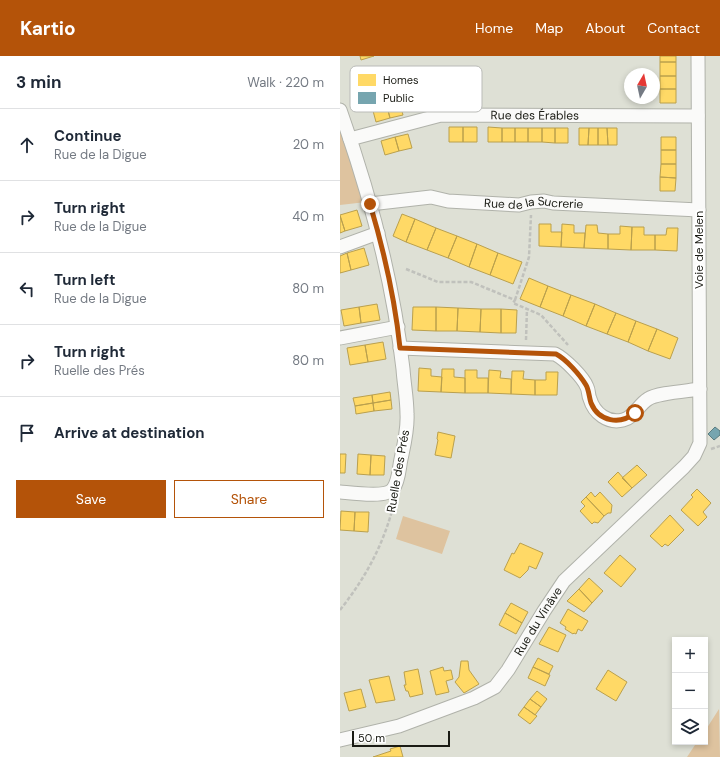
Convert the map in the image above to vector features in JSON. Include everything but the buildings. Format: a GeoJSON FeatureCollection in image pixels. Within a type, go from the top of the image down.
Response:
{"type":"FeatureCollection","features":[{"type":"Feature","properties":{"kind":"street","name":"Voie de Melen"},"geometry":{"type":"LineString","coordinates":[[698,56],[700,443]]}},
{"type":"Feature","properties":{"kind":"street","name":"Ruelle des Prés"},"geometry":{"type":"LineString","coordinates":[[340,110],[378,233],[398,327],[408,415],[397,478],[393,489]]}},
{"type":"Feature","properties":{"kind":"street","name":"Rue des Érables"},"geometry":{"type":"LineString","coordinates":[[350,139],[441,115],[698,116]]}},
{"type":"Feature","properties":{"kind":"street","name":"Rue de la Sucrerie"},"geometry":{"type":"LineString","coordinates":[[370,204],[431,197],[456,202],[519,205],[544,201],[553,204],[699,210]]}},
{"type":"Feature","properties":{"kind":"street"},"geometry":{"type":"LineString","coordinates":[[340,247],[378,233]]}},
{"type":"Feature","properties":{"kind":"street"},"geometry":{"type":"LineString","coordinates":[[340,338],[398,327]]}},
{"type":"Feature","properties":{"kind":"street"},"geometry":{"type":"LineString","coordinates":[[400,348],[556,354],[561,357],[587,386],[589,398],[596,411],[609,420],[623,420],[630,417],[649,398],[700,389]]}},
{"type":"Feature","properties":{"kind":"street","name":"Rue du Vinâve"},"geometry":{"type":"LineString","coordinates":[[340,740],[399,726],[474,698],[495,687],[508,670],[564,581],[684,467],[694,456],[700,443]]}},
{"type":"Feature","properties":{"kind":"street"},"geometry":{"type":"LineString","coordinates":[[340,492],[377,494],[389,492],[393,489]]}},
{"type":"Feature","properties":{"kind":"path"},"geometry":{"type":"LineString","coordinates":[[531,213],[529,257],[513,304],[527,308],[541,315],[572,350]]}},
{"type":"Feature","properties":{"kind":"path"},"geometry":{"type":"LineString","coordinates":[[406,269],[438,282],[471,282],[515,300]]}},
{"type":"Feature","properties":{"kind":"path"},"geometry":{"type":"LineString","coordinates":[[525,352],[527,308]]}},
{"type":"Feature","properties":{"kind":"path","name":"Ruelle des Prés"},"geometry":{"type":"LineString","coordinates":[[340,610],[367,573],[378,551],[395,501],[393,489]]}},
{"type":"Feature","properties":{"kind":"shaded area"},"geometry":{"type":"Polygon","coordinates":[[[340,128],[366,202],[340,205],[340,128]]]}},
{"type":"Feature","properties":{"kind":"shaded area"},"geometry":{"type":"Polygon","coordinates":[[[403,516],[450,531],[442,554],[396,539],[403,516]]]}},
{"type":"Feature","properties":{"kind":"shaded area"},"geometry":{"type":"Polygon","coordinates":[[[719,709],[720,757],[687,757],[695,745],[708,745],[708,726],[719,709]]]}},
{"type":"Feature","properties":{"kind":"route"},"geometry":{"type":"LineString","coordinates":[[370,204],[378,233],[398,327],[400,348],[556,354],[567,362],[587,386],[592,405],[602,416],[609,420],[616,421],[623,420],[635,413]]}}]}
